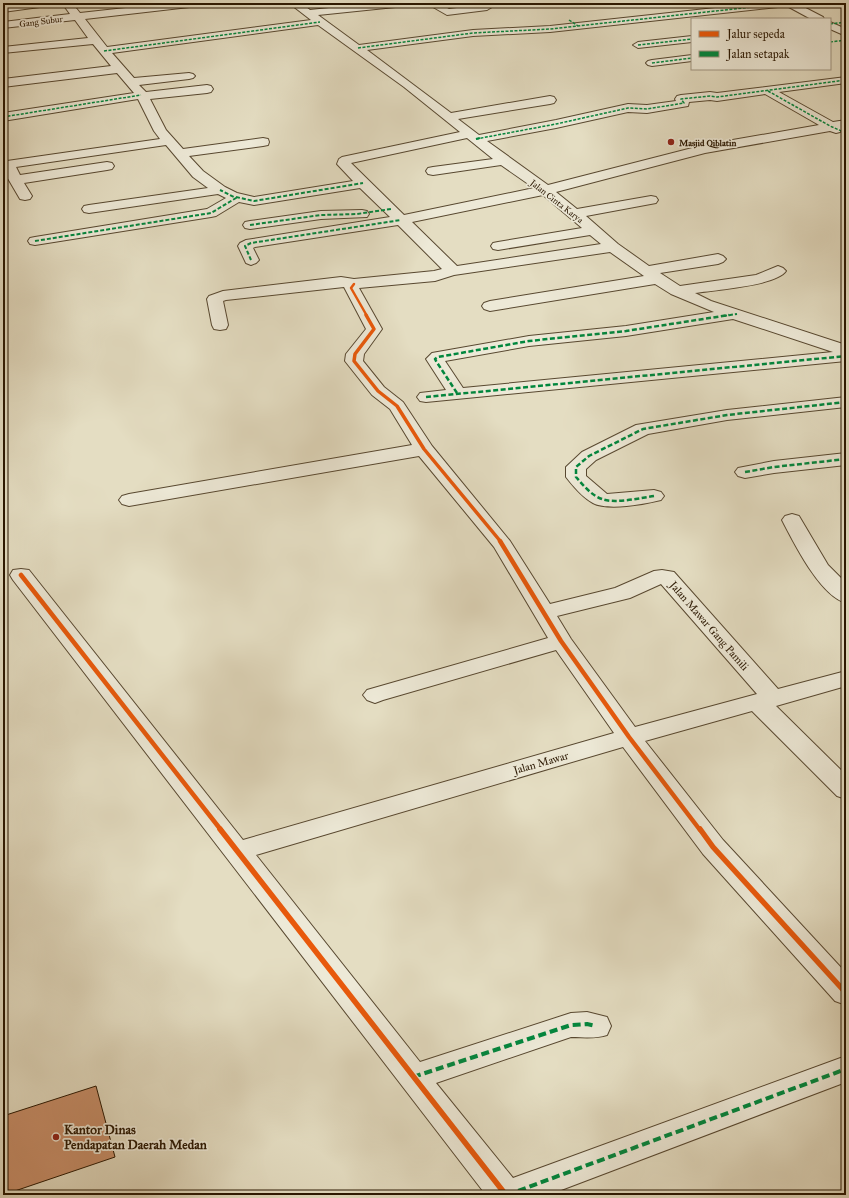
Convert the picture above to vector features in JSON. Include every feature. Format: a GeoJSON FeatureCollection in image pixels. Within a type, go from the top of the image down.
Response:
{"type":"FeatureCollection","features":[{"type":"Feature","properties":{"kind":"street"},"geometry":{"type":"LineString","coordinates":[[3,9],[47,3]]}},
{"type":"Feature","properties":{"kind":"street"},"geometry":{"type":"LineString","coordinates":[[67,3],[104,51],[142,96],[160,131],[198,174],[220,190],[236,197],[254,201],[363,183]]}},
{"type":"Feature","properties":{"kind":"street","name":"Gang Subur"},"geometry":{"type":"LineString","coordinates":[[3,25],[198,3]]}},
{"type":"Feature","properties":{"kind":"street"},"geometry":{"type":"LineString","coordinates":[[296,4],[320,3]]}},
{"type":"Feature","properties":{"kind":"street"},"geometry":{"type":"LineString","coordinates":[[104,51],[405,3]]}},
{"type":"Feature","properties":{"kind":"street"},"geometry":{"type":"LineString","coordinates":[[431,3],[447,12],[487,7]]}},
{"type":"Feature","properties":{"kind":"street"},"geometry":{"type":"LineString","coordinates":[[358,48],[473,33],[789,3],[817,18]]}},
{"type":"Feature","properties":{"kind":"street","name":"Jalan Cinta Karya"},"geometry":{"type":"LineString","coordinates":[[296,4],[408,85],[504,161],[546,190],[613,246],[652,275],[677,291],[705,304],[846,352]]}},
{"type":"Feature","properties":{"kind":"street"},"geometry":{"type":"LineString","coordinates":[[831,25],[846,22]]}},
{"type":"Feature","properties":{"kind":"street"},"geometry":{"type":"LineString","coordinates":[[831,25],[846,32]]}},
{"type":"Feature","properties":{"kind":"street"},"geometry":{"type":"LineString","coordinates":[[638,45],[691,39]]}},
{"type":"Feature","properties":{"kind":"street"},"geometry":{"type":"LineString","coordinates":[[3,50],[96,40]]}},
{"type":"Feature","properties":{"kind":"street"},"geometry":{"type":"LineString","coordinates":[[831,42],[846,40]]}},
{"type":"Feature","properties":{"kind":"street"},"geometry":{"type":"LineString","coordinates":[[652,63],[691,58]]}},
{"type":"Feature","properties":{"kind":"street"},"geometry":{"type":"LineString","coordinates":[[3,83],[119,69]]}},
{"type":"Feature","properties":{"kind":"street"},"geometry":{"type":"LineString","coordinates":[[131,82],[189,76]]}},
{"type":"Feature","properties":{"kind":"street"},"geometry":{"type":"LineString","coordinates":[[453,271],[344,164],[346,160],[473,136],[556,124],[628,108],[647,109],[684,103],[681,99],[710,96],[717,97],[846,80]]}},
{"type":"Feature","properties":{"kind":"street"},"geometry":{"type":"LineString","coordinates":[[3,117],[142,96],[207,89]]}},
{"type":"Feature","properties":{"kind":"street"},"geometry":{"type":"LineString","coordinates":[[768,90],[830,126],[846,133]]}},
{"type":"Feature","properties":{"kind":"street"},"geometry":{"type":"LineString","coordinates":[[447,117],[550,100]]}},
{"type":"Feature","properties":{"kind":"street"},"geometry":{"type":"LineString","coordinates":[[251,260],[245,246],[251,243],[401,220],[546,190],[704,149],[846,124]]}},
{"type":"Feature","properties":{"kind":"street"},"geometry":{"type":"LineString","coordinates":[[25,196],[9,167],[12,164],[170,142]]}},
{"type":"Feature","properties":{"kind":"street"},"geometry":{"type":"LineString","coordinates":[[180,153],[263,142]]}},
{"type":"Feature","properties":{"kind":"street"},"geometry":{"type":"LineString","coordinates":[[433,171],[504,161]]}},
{"type":"Feature","properties":{"kind":"street"},"geometry":{"type":"LineString","coordinates":[[16,180],[107,166]]}},
{"type":"Feature","properties":{"kind":"street"},"geometry":{"type":"LineString","coordinates":[[88,209],[220,190]]}},
{"type":"Feature","properties":{"kind":"street"},"geometry":{"type":"LineString","coordinates":[[35,241],[211,213],[236,197]]}},
{"type":"Feature","properties":{"kind":"street"},"geometry":{"type":"LineString","coordinates":[[575,214],[651,200]]}},
{"type":"Feature","properties":{"kind":"street"},"geometry":{"type":"LineString","coordinates":[[250,225],[319,215],[357,214],[391,210]]}},
{"type":"Feature","properties":{"kind":"street"},"geometry":{"type":"LineString","coordinates":[[498,246],[594,230]]}},
{"type":"Feature","properties":{"kind":"street"},"geometry":{"type":"LineString","coordinates":[[220,325],[215,299],[223,296],[341,282],[354,284],[435,276],[453,271],[613,246]]}},
{"type":"Feature","properties":{"kind":"street"},"geometry":{"type":"LineString","coordinates":[[490,306],[652,275],[718,259]]}},
{"type":"Feature","properties":{"kind":"street"},"geometry":{"type":"LineString","coordinates":[[677,291],[759,279],[778,271]]}},
{"type":"Feature","properties":{"kind":"street"},"geometry":{"type":"LineString","coordinates":[[354,284],[351,288],[374,329],[355,354],[354,361],[378,391],[397,406],[424,449],[503,545],[561,641],[629,737],[713,846],[846,993]]}},
{"type":"Feature","properties":{"kind":"street"},"geometry":{"type":"LineString","coordinates":[[457,393],[436,361],[435,359],[438,357],[529,341],[626,331],[737,314]]}},
{"type":"Feature","properties":{"kind":"street"},"geometry":{"type":"LineString","coordinates":[[426,397],[846,356]]}},
{"type":"Feature","properties":{"kind":"street"},"geometry":{"type":"LineString","coordinates":[[654,496],[609,501],[600,500],[576,477],[576,467],[589,456],[643,429],[727,416],[846,402]]}},
{"type":"Feature","properties":{"kind":"street"},"geometry":{"type":"LineString","coordinates":[[129,500],[424,449]]}},
{"type":"Feature","properties":{"kind":"street"},"geometry":{"type":"LineString","coordinates":[[745,472],[774,467],[846,459]]}},
{"type":"Feature","properties":{"kind":"street"},"geometry":{"type":"LineString","coordinates":[[792,520],[819,568],[846,596]]}},
{"type":"Feature","properties":{"kind":"street"},"geometry":{"type":"LineString","coordinates":[[21,574],[413,1077],[507,1195],[846,1069]]}},
{"type":"Feature","properties":{"kind":"street","name":"Jalan Mawar Gang Pamili"},"geometry":{"type":"LineString","coordinates":[[544,612],[622,593],[662,576],[666,577],[766,701]]}},
{"type":"Feature","properties":{"kind":"street"},"geometry":{"type":"LineString","coordinates":[[375,695],[561,641]]}},
{"type":"Feature","properties":{"kind":"street","name":"Jalan Mawar"},"geometry":{"type":"LineString","coordinates":[[237,851],[629,737],[766,701],[846,678]]}},
{"type":"Feature","properties":{"kind":"street"},"geometry":{"type":"LineString","coordinates":[[766,701],[846,790]]}},
{"type":"Feature","properties":{"kind":"street"},"geometry":{"type":"LineString","coordinates":[[413,1077],[571,1025],[587,1024],[596,1026]]}},
{"type":"Feature","properties":{"kind":"building","name":"Kantor Dinas Pendapatan Daerah Medan"},"geometry":{"type":"Polygon","coordinates":[[[96,1086],[115,1157],[3,1195],[3,1116],[96,1086]]]}},
{"type":"Feature","properties":{"kind":"marked path"},"geometry":{"type":"LineString","coordinates":[[297,5],[319,3]]}},
{"type":"Feature","properties":{"kind":"marked path"},"geometry":{"type":"LineString","coordinates":[[358,48],[473,33],[550,29],[789,3]]}},
{"type":"Feature","properties":{"kind":"marked path"},"geometry":{"type":"LineString","coordinates":[[569,20],[578,26]]}},
{"type":"Feature","properties":{"kind":"marked path"},"geometry":{"type":"LineString","coordinates":[[104,51],[320,22]]}},
{"type":"Feature","properties":{"kind":"marked path"},"geometry":{"type":"LineString","coordinates":[[831,24],[846,22]]}},
{"type":"Feature","properties":{"kind":"marked path"},"geometry":{"type":"LineString","coordinates":[[638,45],[691,39]]}},
{"type":"Feature","properties":{"kind":"marked path"},"geometry":{"type":"LineString","coordinates":[[831,42],[846,40]]}},
{"type":"Feature","properties":{"kind":"marked path"},"geometry":{"type":"LineString","coordinates":[[652,63],[691,58]]}},
{"type":"Feature","properties":{"kind":"marked path"},"geometry":{"type":"LineString","coordinates":[[476,139],[556,124],[628,108],[647,109],[684,103],[681,99],[710,96],[717,97],[846,80]]}},
{"type":"Feature","properties":{"kind":"marked path"},"geometry":{"type":"LineString","coordinates":[[768,91],[830,126],[846,133]]}},
{"type":"Feature","properties":{"kind":"marked path"},"geometry":{"type":"LineString","coordinates":[[3,117],[141,95]]}},
{"type":"Feature","properties":{"kind":"marked path"},"geometry":{"type":"LineString","coordinates":[[236,197],[254,201],[363,183]]}},
{"type":"Feature","properties":{"kind":"marked path"},"geometry":{"type":"LineString","coordinates":[[35,241],[211,213],[236,198],[220,190]]}},
{"type":"Feature","properties":{"kind":"marked path"},"geometry":{"type":"LineString","coordinates":[[250,225],[321,215],[357,214],[391,209]]}},
{"type":"Feature","properties":{"kind":"marked path"},"geometry":{"type":"LineString","coordinates":[[251,260],[245,246],[251,243],[401,220]]}},
{"type":"Feature","properties":{"kind":"marked path"},"geometry":{"type":"LineString","coordinates":[[457,393],[436,361],[435,359],[438,357],[529,341],[626,331],[737,314]]}},
{"type":"Feature","properties":{"kind":"marked path"},"geometry":{"type":"LineString","coordinates":[[426,397],[846,356]]}},
{"type":"Feature","properties":{"kind":"marked path"},"geometry":{"type":"LineString","coordinates":[[654,496],[609,501],[600,499],[586,488],[576,477],[576,467],[589,456],[643,429],[727,415],[846,402]]}},
{"type":"Feature","properties":{"kind":"marked path"},"geometry":{"type":"LineString","coordinates":[[745,472],[774,467],[846,459]]}},
{"type":"Feature","properties":{"kind":"marked path"},"geometry":{"type":"LineString","coordinates":[[413,1077],[571,1025],[587,1024],[596,1026]]}},
{"type":"Feature","properties":{"kind":"marked path"},"geometry":{"type":"LineString","coordinates":[[507,1195],[846,1069]]}},
{"type":"Feature","properties":{"kind":"cycle path"},"geometry":{"type":"LineString","coordinates":[[354,284],[351,288],[374,329],[355,354],[354,361],[378,391],[397,406],[424,449],[503,545],[561,641],[629,737],[713,847],[846,993]]}},
{"type":"Feature","properties":{"kind":"cycle path"},"geometry":{"type":"LineString","coordinates":[[21,575],[506,1195]]}},
{"type":"Feature","properties":{"kind":"place","name":"Masjid Qiblatin"},"geometry":{"type":"Point","coordinates":[671,142]}},
{"type":"Feature","properties":{"kind":"place","name":"Kantor Dinas Pendapatan Daerah Medan"},"geometry":{"type":"Point","coordinates":[56,1137]}}]}
